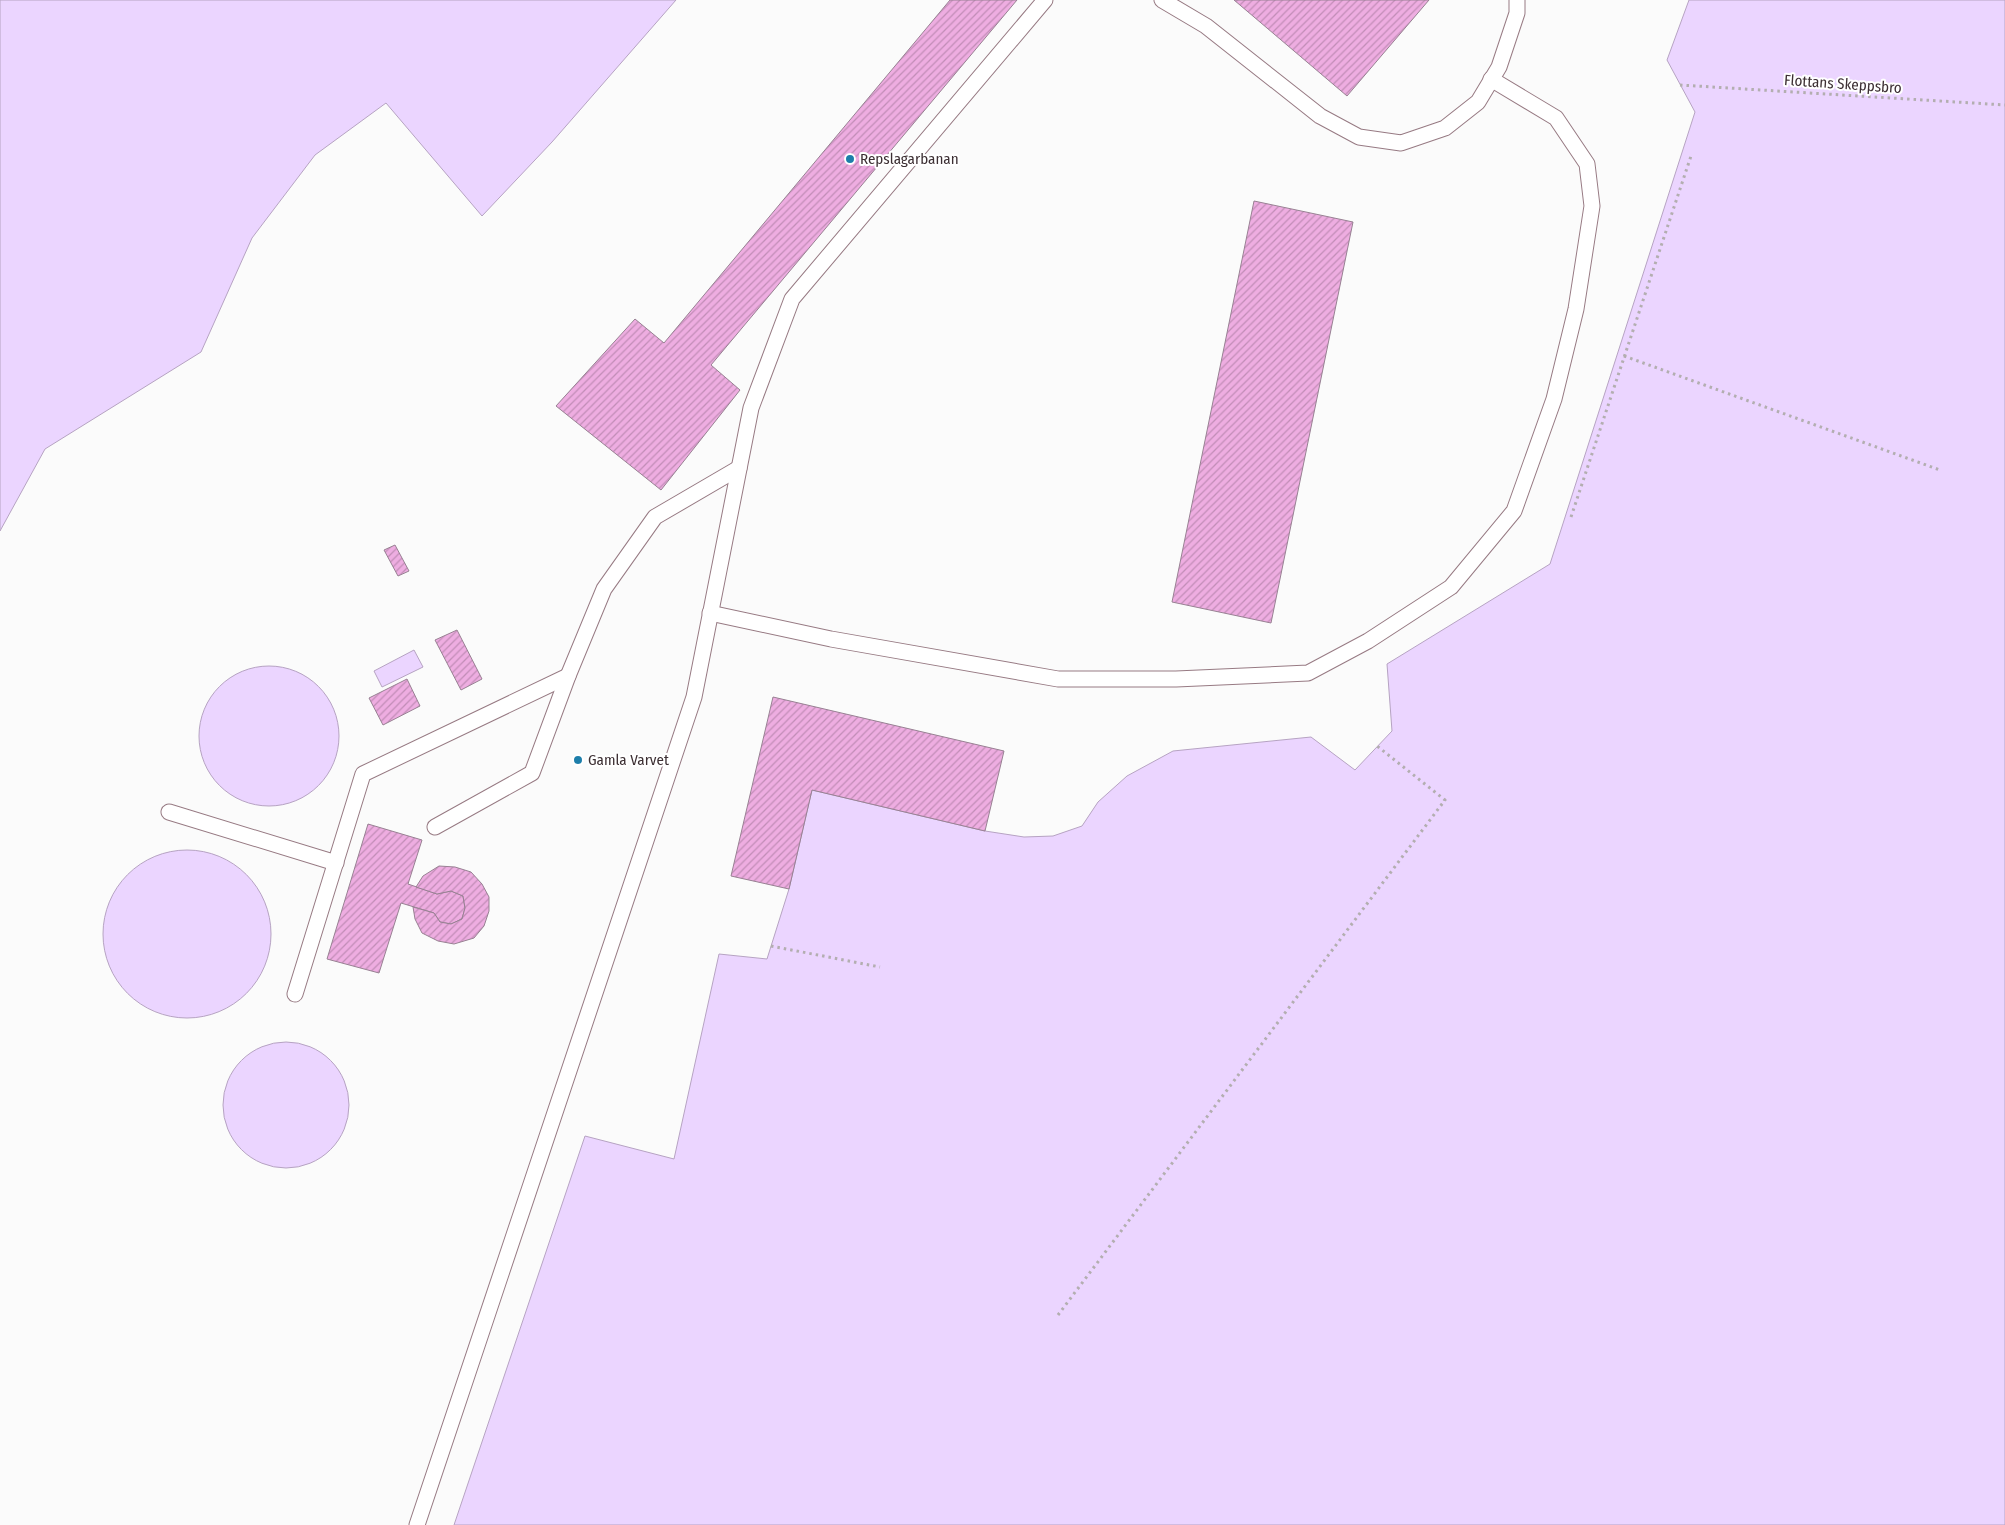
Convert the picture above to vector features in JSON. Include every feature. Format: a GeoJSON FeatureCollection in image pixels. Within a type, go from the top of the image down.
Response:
{"type":"FeatureCollection","features":[{"type":"Feature","properties":{"kind":"lane"},"geometry":{"type":"LineString","coordinates":[[417,1525],[694,697],[751,408],[792,299],[1045,0]]}},
{"type":"Feature","properties":{"kind":"lane"},"geometry":{"type":"LineString","coordinates":[[1162,0],[1206,26],[1320,116],[1359,137],[1401,143],[1445,128],[1478,102],[1499,67],[1517,13],[1517,0]]}},
{"type":"Feature","properties":{"kind":"lane"},"geometry":{"type":"LineString","coordinates":[[710,613],[831,639],[1058,680],[1176,680],[1308,673],[1368,641],[1451,587],[1514,511],[1554,399],[1576,308],[1592,206],[1587,164],[1556,118],[1492,79]]}},
{"type":"Feature","properties":{"kind":"lane"},"geometry":{"type":"LineString","coordinates":[[435,827],[532,773],[568,676],[604,589],[655,517],[739,468]]}},
{"type":"Feature","properties":{"kind":"lane"},"geometry":{"type":"LineString","coordinates":[[295,994],[363,774],[568,676]]}},
{"type":"Feature","properties":{"kind":"lane"},"geometry":{"type":"LineString","coordinates":[[169,812],[336,863]]}},
{"type":"Feature","properties":{"kind":"path","name":"Flottans Skeppsbro"},"geometry":{"type":"LineString","coordinates":[[1680,85],[2005,105]]}},
{"type":"Feature","properties":{"kind":"path"},"geometry":{"type":"LineString","coordinates":[[1571,516],[1692,153]]}},
{"type":"Feature","properties":{"kind":"path"},"geometry":{"type":"LineString","coordinates":[[1624,356],[1940,470]]}},
{"type":"Feature","properties":{"kind":"path"},"geometry":{"type":"LineString","coordinates":[[1058,1315],[1445,800],[1377,746]]}},
{"type":"Feature","properties":{"kind":"path"},"geometry":{"type":"LineString","coordinates":[[771,946],[880,967]]}},
{"type":"Feature","properties":{"kind":"shaded area"},"geometry":{"type":"Polygon","coordinates":[[[0,0],[676,0],[552,142],[482,216],[386,103],[315,155],[252,238],[201,352],[45,449],[0,531],[0,0]]]}},
{"type":"Feature","properties":{"kind":"shaded area"},"geometry":{"type":"Polygon","coordinates":[[[1689,0],[2005,0],[2005,1525],[454,1525],[585,1136],[674,1159],[719,954],[767,959],[789,889],[812,790],[985,831],[1024,837],[1053,836],[1082,826],[1098,802],[1127,776],[1173,751],[1311,737],[1355,770],[1392,731],[1387,664],[1550,564],[1695,112],[1667,60],[1689,0]]]}},
{"type":"Feature","properties":{"kind":"shaded area"},"geometry":{"type":"Polygon","coordinates":[[[414,650],[423,667],[382,687],[374,671],[414,650]]]}},
{"type":"Feature","properties":{"kind":"shaded area"},"geometry":{"type":"Polygon","coordinates":[[[269,666],[283,667],[296,671],[318,687],[334,709],[338,722],[338,750],[334,763],[318,785],[296,801],[283,805],[269,806],[255,805],[242,801],[220,785],[204,763],[200,750],[199,736],[200,722],[204,709],[220,687],[242,671],[255,667],[269,666]]]}},
{"type":"Feature","properties":{"kind":"shaded area"},"geometry":{"type":"Polygon","coordinates":[[[195,850],[219,856],[247,874],[265,902],[270,918],[270,950],[265,966],[247,994],[234,1004],[211,1015],[179,1018],[155,1012],[127,994],[117,981],[106,958],[103,926],[109,902],[127,874],[140,864],[163,853],[195,850]]]}},
{"type":"Feature","properties":{"kind":"shaded area"},"geometry":{"type":"Polygon","coordinates":[[[286,1042],[310,1047],[330,1061],[344,1081],[349,1105],[344,1129],[330,1149],[310,1163],[286,1168],[262,1163],[242,1149],[228,1129],[223,1105],[228,1081],[242,1061],[262,1047],[286,1042]]]}},
{"type":"Feature","properties":{"kind":"building","name":"Repslagarbanan"},"geometry":{"type":"Polygon","coordinates":[[[950,0],[1017,0],[711,365],[740,390],[661,490],[556,406],[635,319],[664,343],[950,0]]]}},
{"type":"Feature","properties":{"kind":"building"},"geometry":{"type":"Polygon","coordinates":[[[1234,0],[1429,0],[1347,96],[1234,0]]]}},
{"type":"Feature","properties":{"kind":"building"},"geometry":{"type":"Polygon","coordinates":[[[1254,201],[1353,222],[1271,623],[1172,602],[1254,201]]]}},
{"type":"Feature","properties":{"kind":"building"},"geometry":{"type":"Polygon","coordinates":[[[395,545],[409,571],[398,576],[384,550],[395,545]]]}},
{"type":"Feature","properties":{"kind":"building"},"geometry":{"type":"Polygon","coordinates":[[[457,630],[482,679],[461,690],[435,640],[457,630]]]}},
{"type":"Feature","properties":{"kind":"building"},"geometry":{"type":"Polygon","coordinates":[[[407,679],[420,706],[383,725],[369,698],[407,679]]]}},
{"type":"Feature","properties":{"kind":"building"},"geometry":{"type":"Polygon","coordinates":[[[773,697],[1004,751],[985,831],[812,790],[789,889],[731,876],[773,697]]]}},
{"type":"Feature","properties":{"kind":"building"},"geometry":{"type":"Polygon","coordinates":[[[368,824],[422,840],[408,884],[437,894],[451,891],[463,896],[465,908],[462,919],[451,924],[440,922],[434,913],[401,903],[379,973],[327,959],[368,824]]]}},
{"type":"Feature","properties":{"kind":"building"},"geometry":{"type":"Polygon","coordinates":[[[439,866],[455,867],[471,872],[482,884],[489,897],[489,911],[484,926],[474,938],[454,944],[438,941],[422,933],[415,919],[413,907],[434,913],[440,922],[451,924],[462,919],[465,908],[463,896],[451,891],[437,894],[416,887],[423,876],[439,866]]]}},
{"type":"Feature","properties":{"kind":"place","name":"Repslagarbanan"},"geometry":{"type":"Point","coordinates":[850,159]}},
{"type":"Feature","properties":{"kind":"place","name":"Gamla Varvet"},"geometry":{"type":"Point","coordinates":[578,760]}}]}
